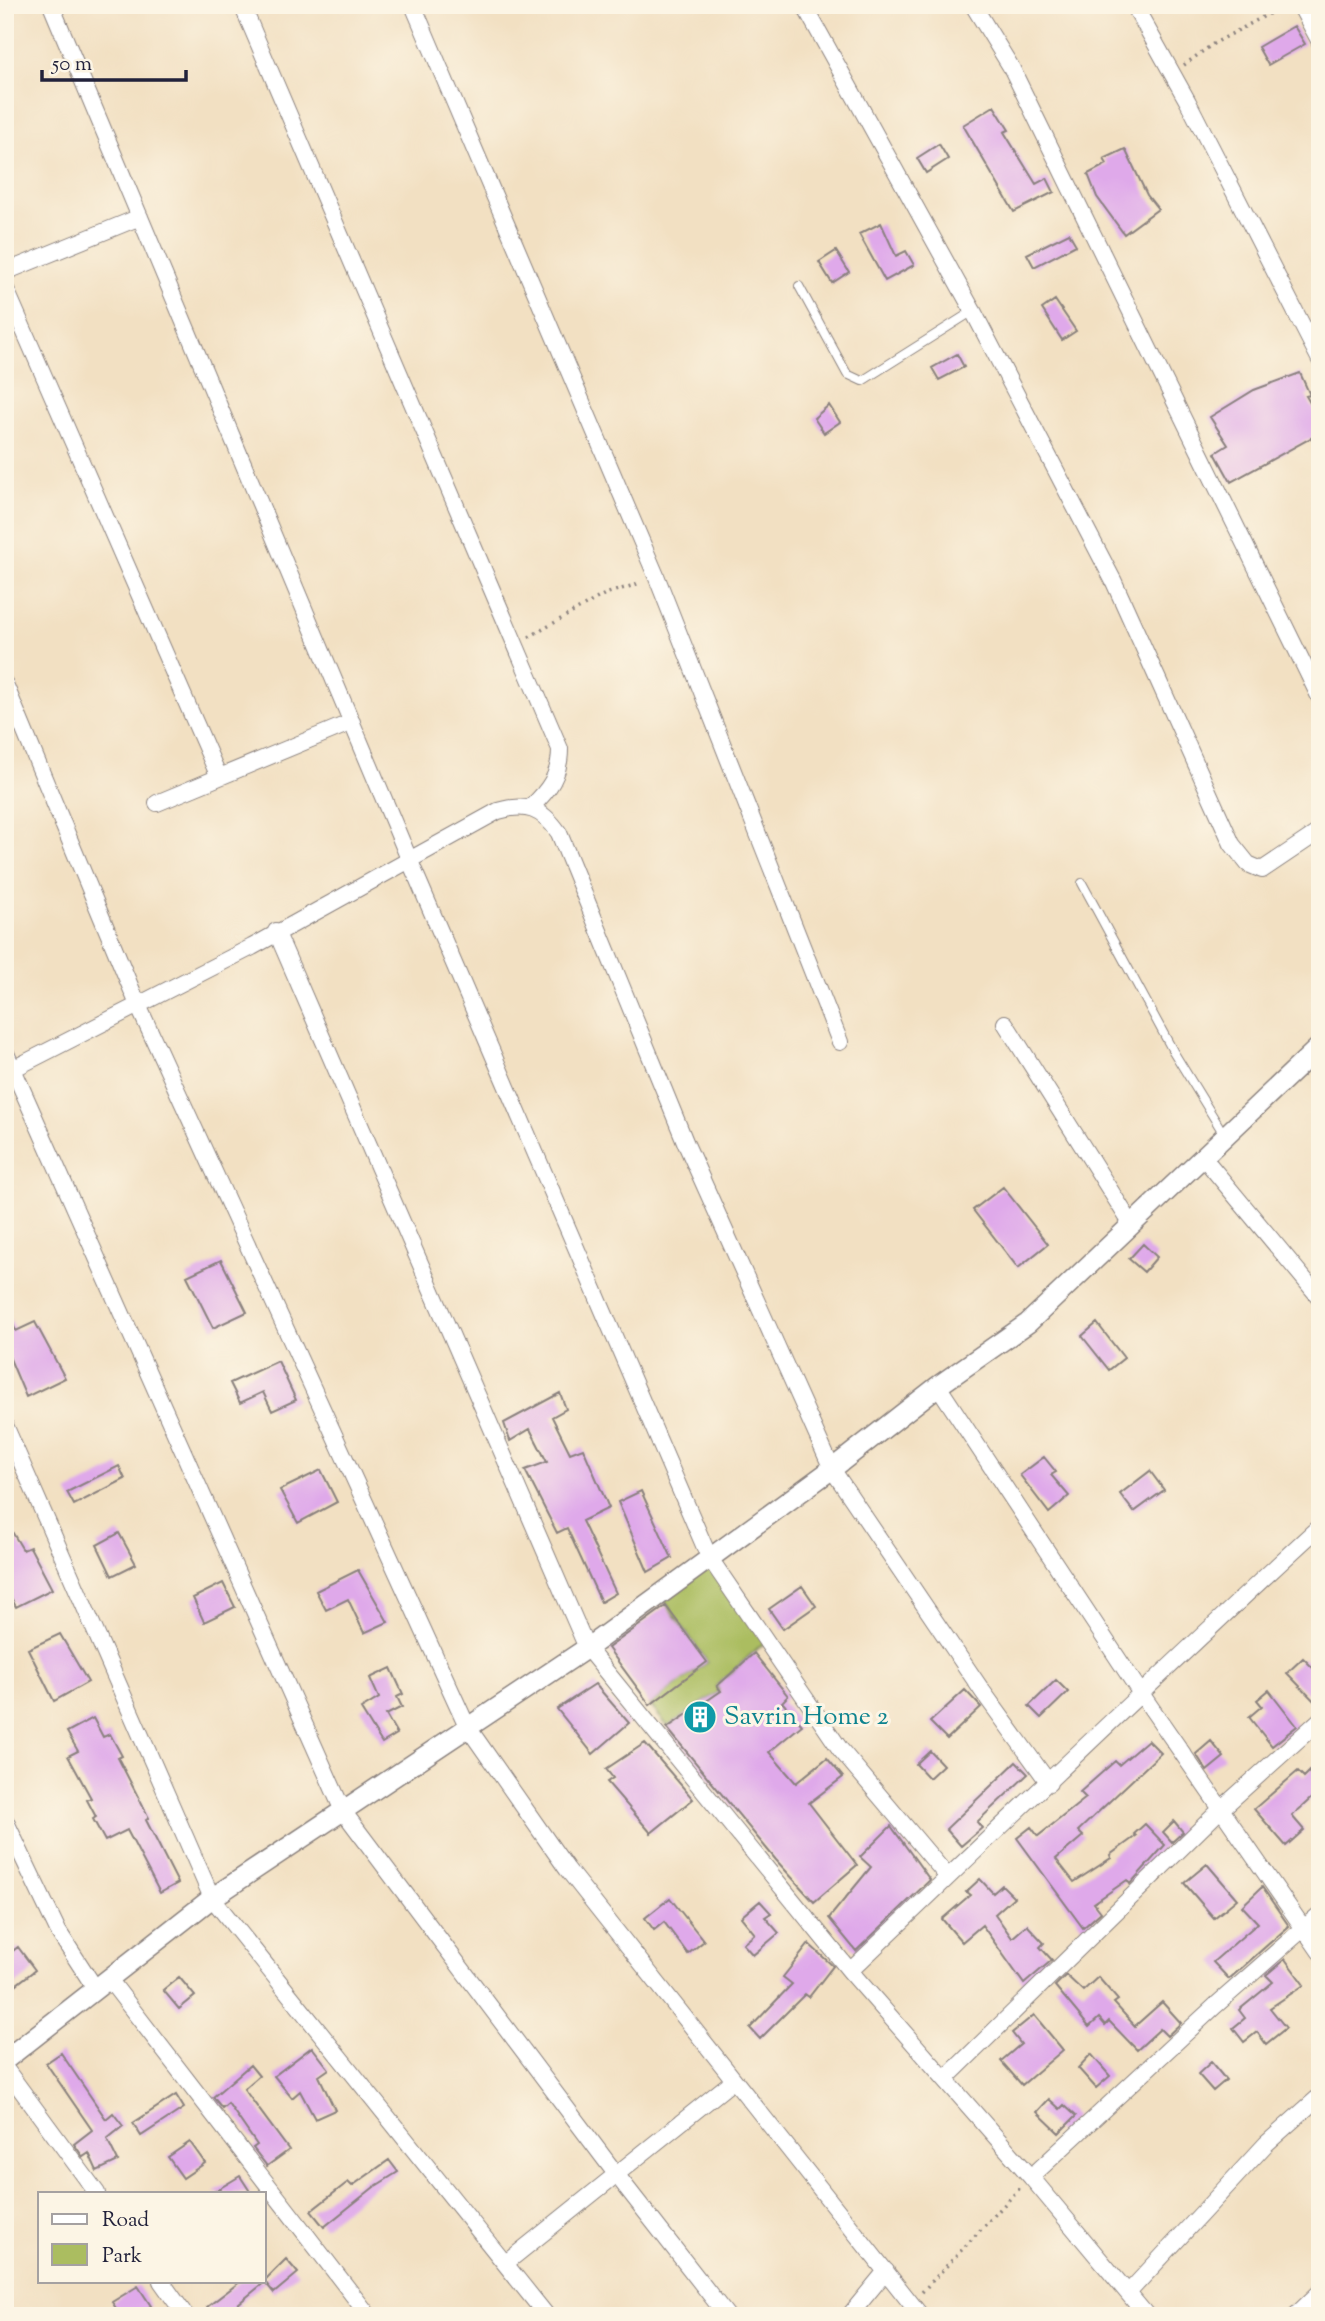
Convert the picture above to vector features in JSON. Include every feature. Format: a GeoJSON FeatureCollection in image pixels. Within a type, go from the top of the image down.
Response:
{"type":"FeatureCollection","features":[{"type":"Feature","properties":{"kind":"street"},"geometry":{"type":"LineString","coordinates":[[51,5],[409,859],[709,1557],[840,1749],[948,1877]]}},
{"type":"Feature","properties":{"kind":"street"},"geometry":{"type":"LineString","coordinates":[[242,5],[560,749],[559,770],[545,795],[531,807]]}},
{"type":"Feature","properties":{"kind":"street"},"geometry":{"type":"LineString","coordinates":[[413,5],[657,578],[841,1042]]}},
{"type":"Feature","properties":{"kind":"street"},"geometry":{"type":"LineString","coordinates":[[804,5],[973,311],[1114,582],[1232,844],[1248,864],[1262,870],[1320,831]]}},
{"type":"Feature","properties":{"kind":"street"},"geometry":{"type":"LineString","coordinates":[[973,5],[1011,66],[1320,698]]}},
{"type":"Feature","properties":{"kind":"street"},"geometry":{"type":"LineString","coordinates":[[1134,5],[1173,73],[1320,360]]}},
{"type":"Feature","properties":{"kind":"street"},"geometry":{"type":"LineString","coordinates":[[1300,5],[1320,42]]}},
{"type":"Feature","properties":{"kind":"street"},"geometry":{"type":"LineString","coordinates":[[5,272],[140,217]]}},
{"type":"Feature","properties":{"kind":"street"},"geometry":{"type":"LineString","coordinates":[[5,287],[219,777]]}},
{"type":"Feature","properties":{"kind":"street"},"geometry":{"type":"LineString","coordinates":[[5,684],[138,1005],[467,1726],[568,1869],[916,2310]]}},
{"type":"Feature","properties":{"kind":"street"},"geometry":{"type":"LineString","coordinates":[[157,803],[352,722]]}},
{"type":"Feature","properties":{"kind":"street"},"geometry":{"type":"LineString","coordinates":[[9,1071],[251,947],[498,811],[515,806],[531,807],[542,812],[559,833],[686,1144],[832,1469],[983,1692],[1049,1783]]}},
{"type":"Feature","properties":{"kind":"street"},"geometry":{"type":"LineString","coordinates":[[276,931],[587,1648],[850,1971],[1031,2176],[1147,2316]]}},
{"type":"Feature","properties":{"kind":"street"},"geometry":{"type":"LineString","coordinates":[[1005,1023],[1132,1225]]}},
{"type":"Feature","properties":{"kind":"street"},"geometry":{"type":"LineString","coordinates":[[5,1051],[9,1071],[343,1811],[616,2174],[727,2316]]}},
{"type":"Feature","properties":{"kind":"street"},"geometry":{"type":"LineString","coordinates":[[5,2060],[212,1898],[587,1648],[832,1469],[938,1386],[1028,1324],[1203,1157],[1316,1059]]}},
{"type":"Feature","properties":{"kind":"street"},"geometry":{"type":"LineString","coordinates":[[1203,1157],[1320,1298]]}},
{"type":"Feature","properties":{"kind":"street"},"geometry":{"type":"LineString","coordinates":[[938,1386],[1140,1692],[1301,1929],[1320,1952]]}},
{"type":"Feature","properties":{"kind":"street"},"geometry":{"type":"LineString","coordinates":[[5,1426],[212,1898],[547,2316]]}},
{"type":"Feature","properties":{"kind":"street"},"geometry":{"type":"LineString","coordinates":[[850,1971],[1049,1783],[1140,1692],[1320,1526]]}},
{"type":"Feature","properties":{"kind":"street"},"geometry":{"type":"LineString","coordinates":[[945,2079],[1220,1810],[1320,1720]]}},
{"type":"Feature","properties":{"kind":"street"},"geometry":{"type":"LineString","coordinates":[[5,1820],[58,1931],[369,2316]]}},
{"type":"Feature","properties":{"kind":"street"},"geometry":{"type":"LineString","coordinates":[[1031,2176],[1320,1914]]}},
{"type":"Feature","properties":{"kind":"street"},"geometry":{"type":"LineString","coordinates":[[5,2067],[96,2192]]}},
{"type":"Feature","properties":{"kind":"street"},"geometry":{"type":"LineString","coordinates":[[506,2262],[734,2080]]}},
{"type":"Feature","properties":{"kind":"street"},"geometry":{"type":"LineString","coordinates":[[1128,2293],[1266,2144],[1320,2096]]}},
{"type":"Feature","properties":{"kind":"street"},"geometry":{"type":"LineString","coordinates":[[849,2316],[886,2271]]}},
{"type":"Feature","properties":{"kind":"street"},"geometry":{"type":"LineString","coordinates":[[162,2282],[187,2316]]}},
{"type":"Feature","properties":{"kind":"street"},"geometry":{"type":"LineString","coordinates":[[1295,2316],[1320,2292]]}},
{"type":"Feature","properties":{"kind":"lane"},"geometry":{"type":"LineString","coordinates":[[799,286],[847,374],[862,381],[973,311]]}},
{"type":"Feature","properties":{"kind":"lane"},"geometry":{"type":"LineString","coordinates":[[1082,883],[1172,1051],[1226,1136]]}},
{"type":"Feature","properties":{"kind":"path"},"geometry":{"type":"LineString","coordinates":[[1173,73],[1213,44],[1285,5]]}},
{"type":"Feature","properties":{"kind":"path"},"geometry":{"type":"LineString","coordinates":[[513,643],[544,631],[568,612],[606,594],[657,578]]}},
{"type":"Feature","properties":{"kind":"path"},"geometry":{"type":"LineString","coordinates":[[916,2310],[1031,2176]]}},
{"type":"Feature","properties":{"kind":"green space"},"geometry":{"type":"Polygon","coordinates":[[[709,1557],[766,1641],[717,1686],[719,1692],[668,1727],[650,1705],[707,1662],[661,1596],[709,1557]]]}},
{"type":"Feature","properties":{"kind":"building"},"geometry":{"type":"Polygon","coordinates":[[[1294,26],[1305,44],[1268,65],[1258,47],[1294,26]]]}},
{"type":"Feature","properties":{"kind":"building"},"geometry":{"type":"Polygon","coordinates":[[[994,106],[1009,130],[1004,132],[1036,184],[1047,178],[1054,192],[1014,212],[963,125],[994,106]]]}},
{"type":"Feature","properties":{"kind":"building"},"geometry":{"type":"Polygon","coordinates":[[[939,144],[948,159],[926,173],[917,158],[939,144]]]}},
{"type":"Feature","properties":{"kind":"building"},"geometry":{"type":"Polygon","coordinates":[[[1125,149],[1147,195],[1158,209],[1124,234],[1097,197],[1088,174],[1107,164],[1104,159],[1125,149]]]}},
{"type":"Feature","properties":{"kind":"building"},"geometry":{"type":"Polygon","coordinates":[[[881,223],[896,256],[906,251],[914,265],[885,281],[859,234],[881,223]]]}},
{"type":"Feature","properties":{"kind":"building"},"geometry":{"type":"Polygon","coordinates":[[[1069,233],[1076,245],[1034,267],[1027,254],[1069,233]]]}},
{"type":"Feature","properties":{"kind":"building"},"geometry":{"type":"Polygon","coordinates":[[[836,251],[849,272],[832,283],[819,262],[836,251]]]}},
{"type":"Feature","properties":{"kind":"building"},"geometry":{"type":"Polygon","coordinates":[[[1055,300],[1076,331],[1062,340],[1042,309],[1055,300]]]}},
{"type":"Feature","properties":{"kind":"building"},"geometry":{"type":"Polygon","coordinates":[[[957,354],[964,367],[939,380],[932,368],[957,354]]]}},
{"type":"Feature","properties":{"kind":"building"},"geometry":{"type":"Polygon","coordinates":[[[1300,373],[1310,395],[1306,396],[1320,420],[1320,433],[1231,482],[1215,453],[1228,445],[1210,417],[1254,390],[1300,373]]]}},
{"type":"Feature","properties":{"kind":"building"},"geometry":{"type":"Polygon","coordinates":[[[829,405],[840,422],[824,433],[814,418],[829,405]]]}},
{"type":"Feature","properties":{"kind":"building"},"geometry":{"type":"Polygon","coordinates":[[[1003,1187],[1048,1244],[1018,1268],[973,1210],[1003,1187]]]}},
{"type":"Feature","properties":{"kind":"building"},"geometry":{"type":"Polygon","coordinates":[[[1143,1244],[1157,1257],[1144,1272],[1129,1259],[1143,1244]]]}},
{"type":"Feature","properties":{"kind":"building"},"geometry":{"type":"Polygon","coordinates":[[[221,1260],[247,1312],[213,1328],[187,1276],[221,1260]]]}},
{"type":"Feature","properties":{"kind":"building"},"geometry":{"type":"Polygon","coordinates":[[[5,1308],[16,1331],[35,1322],[65,1378],[26,1397],[5,1347],[5,1308]]]}},
{"type":"Feature","properties":{"kind":"building"},"geometry":{"type":"Polygon","coordinates":[[[1097,1323],[1124,1358],[1109,1370],[1082,1336],[1097,1323]]]}},
{"type":"Feature","properties":{"kind":"building"},"geometry":{"type":"Polygon","coordinates":[[[278,1361],[296,1400],[272,1411],[263,1392],[240,1403],[230,1383],[278,1361]]]}},
{"type":"Feature","properties":{"kind":"building"},"geometry":{"type":"Polygon","coordinates":[[[560,1393],[566,1409],[552,1417],[570,1453],[583,1448],[609,1508],[582,1521],[616,1593],[601,1602],[567,1528],[557,1533],[525,1470],[547,1462],[530,1429],[510,1441],[504,1423],[560,1393]]]}},
{"type":"Feature","properties":{"kind":"building"},"geometry":{"type":"Polygon","coordinates":[[[1044,1457],[1056,1472],[1051,1475],[1069,1496],[1049,1513],[1020,1475],[1044,1457]]]}},
{"type":"Feature","properties":{"kind":"building"},"geometry":{"type":"Polygon","coordinates":[[[119,1466],[125,1479],[74,1505],[67,1492],[119,1466]]]}},
{"type":"Feature","properties":{"kind":"building"},"geometry":{"type":"Polygon","coordinates":[[[321,1470],[337,1502],[298,1523],[280,1490],[321,1470]]]}},
{"type":"Feature","properties":{"kind":"building"},"geometry":{"type":"Polygon","coordinates":[[[1150,1471],[1164,1490],[1134,1512],[1120,1494],[1150,1471]]]}},
{"type":"Feature","properties":{"kind":"building"},"geometry":{"type":"Polygon","coordinates":[[[641,1491],[672,1558],[648,1572],[618,1502],[641,1491]]]}},
{"type":"Feature","properties":{"kind":"building"},"geometry":{"type":"Polygon","coordinates":[[[5,1520],[23,1550],[30,1547],[52,1589],[16,1607],[5,1586],[5,1520]]]}},
{"type":"Feature","properties":{"kind":"building"},"geometry":{"type":"Polygon","coordinates":[[[119,1533],[136,1564],[112,1576],[97,1545],[119,1533]]]}},
{"type":"Feature","properties":{"kind":"building"},"geometry":{"type":"Polygon","coordinates":[[[358,1570],[388,1622],[364,1633],[348,1599],[326,1610],[316,1591],[358,1570]]]}},
{"type":"Feature","properties":{"kind":"building"},"geometry":{"type":"Polygon","coordinates":[[[223,1583],[235,1607],[204,1622],[193,1598],[223,1583]]]}},
{"type":"Feature","properties":{"kind":"building"},"geometry":{"type":"Polygon","coordinates":[[[802,1586],[816,1606],[783,1629],[769,1609],[802,1586]]]}},
{"type":"Feature","properties":{"kind":"building"},"geometry":{"type":"Polygon","coordinates":[[[666,1606],[707,1662],[650,1705],[608,1648],[666,1606]]]}},
{"type":"Feature","properties":{"kind":"building"},"geometry":{"type":"Polygon","coordinates":[[[60,1634],[88,1682],[54,1701],[28,1649],[60,1634]]]}},
{"type":"Feature","properties":{"kind":"building"},"geometry":{"type":"Polygon","coordinates":[[[754,1653],[788,1696],[782,1702],[802,1725],[769,1752],[796,1783],[827,1758],[843,1777],[809,1803],[857,1865],[814,1902],[667,1728],[721,1691],[717,1686],[754,1653]]]}},
{"type":"Feature","properties":{"kind":"building"},"geometry":{"type":"Polygon","coordinates":[[[1303,1658],[1320,1675],[1320,1707],[1287,1673],[1303,1658]]]}},
{"type":"Feature","properties":{"kind":"building"},"geometry":{"type":"Polygon","coordinates":[[[391,1668],[403,1694],[397,1697],[402,1707],[386,1715],[397,1734],[382,1743],[361,1709],[379,1698],[370,1678],[391,1668]]]}},
{"type":"Feature","properties":{"kind":"building"},"geometry":{"type":"Polygon","coordinates":[[[1056,1680],[1068,1692],[1041,1718],[1029,1706],[1056,1680]]]}},
{"type":"Feature","properties":{"kind":"building"},"geometry":{"type":"Polygon","coordinates":[[[595,1684],[629,1723],[593,1754],[557,1709],[595,1684]]]}},
{"type":"Feature","properties":{"kind":"building"},"geometry":{"type":"Polygon","coordinates":[[[965,1690],[981,1707],[947,1739],[930,1722],[965,1690]]]}},
{"type":"Feature","properties":{"kind":"building"},"geometry":{"type":"Polygon","coordinates":[[[1269,1690],[1297,1726],[1272,1746],[1249,1717],[1262,1706],[1257,1700],[1269,1690]]]}},
{"type":"Feature","properties":{"kind":"building"},"geometry":{"type":"Polygon","coordinates":[[[93,1718],[103,1737],[110,1734],[122,1756],[118,1758],[178,1883],[160,1893],[127,1830],[105,1841],[93,1819],[96,1817],[87,1800],[91,1798],[68,1756],[78,1751],[67,1732],[93,1718]]]}},
{"type":"Feature","properties":{"kind":"building"},"geometry":{"type":"Polygon","coordinates":[[[1148,1740],[1161,1753],[1078,1831],[1083,1836],[1056,1859],[1074,1882],[1111,1858],[1110,1855],[1136,1836],[1134,1834],[1145,1824],[1165,1845],[1130,1884],[1127,1880],[1094,1903],[1101,1912],[1083,1928],[1017,1838],[1031,1827],[1038,1836],[1086,1798],[1080,1792],[1115,1761],[1119,1765],[1148,1740]]]}},
{"type":"Feature","properties":{"kind":"building"},"geometry":{"type":"Polygon","coordinates":[[[1211,1741],[1224,1757],[1207,1771],[1196,1754],[1211,1741]]]}},
{"type":"Feature","properties":{"kind":"building"},"geometry":{"type":"Polygon","coordinates":[[[645,1743],[693,1799],[651,1833],[607,1782],[613,1778],[606,1769],[645,1743]]]}},
{"type":"Feature","properties":{"kind":"building"},"geometry":{"type":"Polygon","coordinates":[[[930,1751],[943,1765],[929,1778],[916,1764],[930,1751]]]}},
{"type":"Feature","properties":{"kind":"building"},"geometry":{"type":"Polygon","coordinates":[[[1320,1761],[1320,1790],[1292,1816],[1304,1830],[1286,1846],[1254,1809],[1298,1771],[1304,1777],[1320,1761]]]}},
{"type":"Feature","properties":{"kind":"building"},"geometry":{"type":"Polygon","coordinates":[[[1016,1762],[1028,1774],[977,1822],[982,1828],[961,1846],[946,1829],[1016,1762]]]}},
{"type":"Feature","properties":{"kind":"building"},"geometry":{"type":"Polygon","coordinates":[[[1174,1821],[1183,1832],[1172,1842],[1163,1832],[1174,1821]]]}},
{"type":"Feature","properties":{"kind":"building"},"geometry":{"type":"Polygon","coordinates":[[[891,1826],[930,1880],[856,1951],[829,1918],[871,1867],[860,1857],[891,1826]]]}},
{"type":"Feature","properties":{"kind":"building"},"geometry":{"type":"Polygon","coordinates":[[[1207,1864],[1237,1899],[1214,1918],[1184,1883],[1207,1864]]]}},
{"type":"Feature","properties":{"kind":"building"},"geometry":{"type":"Polygon","coordinates":[[[980,1879],[993,1893],[1002,1885],[1014,1897],[995,1914],[1012,1938],[1027,1925],[1044,1943],[1040,1947],[1052,1960],[1024,1984],[982,1925],[962,1942],[942,1919],[970,1895],[966,1892],[980,1879]]]}},
{"type":"Feature","properties":{"kind":"building"},"geometry":{"type":"Polygon","coordinates":[[[1262,1887],[1289,1926],[1229,1979],[1213,1962],[1258,1923],[1242,1906],[1262,1887]]]}},
{"type":"Feature","properties":{"kind":"building"},"geometry":{"type":"Polygon","coordinates":[[[670,1898],[704,1941],[688,1954],[664,1922],[654,1930],[645,1918],[670,1898]]]}},
{"type":"Feature","properties":{"kind":"building"},"geometry":{"type":"Polygon","coordinates":[[[760,1901],[771,1913],[765,1917],[779,1933],[753,1955],[743,1944],[755,1934],[741,1917],[760,1901]]]}},
{"type":"Feature","properties":{"kind":"building"},"geometry":{"type":"Polygon","coordinates":[[[809,1944],[833,1966],[809,1997],[805,1994],[760,2039],[750,2028],[792,1984],[783,1977],[809,1944]]]}},
{"type":"Feature","properties":{"kind":"building"},"geometry":{"type":"Polygon","coordinates":[[[18,1947],[35,1970],[13,1987],[5,1977],[5,1957],[18,1947]]]}},
{"type":"Feature","properties":{"kind":"building"},"geometry":{"type":"Polygon","coordinates":[[[1285,1959],[1304,1985],[1270,2008],[1286,2028],[1266,2044],[1257,2032],[1244,2042],[1233,2028],[1245,2018],[1239,2010],[1273,1982],[1266,1975],[1285,1959]]]}},
{"type":"Feature","properties":{"kind":"building"},"geometry":{"type":"Polygon","coordinates":[[[1066,1975],[1083,1991],[1098,1977],[1118,2000],[1114,2003],[1135,2026],[1162,2002],[1181,2023],[1167,2036],[1160,2029],[1137,2050],[1109,2021],[1105,2025],[1099,2018],[1089,2027],[1055,1986],[1066,1975]]]}},
{"type":"Feature","properties":{"kind":"building"},"geometry":{"type":"Polygon","coordinates":[[[179,1977],[195,1996],[179,2009],[163,1990],[179,1977]]]}},
{"type":"Feature","properties":{"kind":"building"},"geometry":{"type":"Polygon","coordinates":[[[1034,2015],[1063,2050],[1022,2085],[1001,2061],[1021,2044],[1012,2033],[1034,2015]]]}},
{"type":"Feature","properties":{"kind":"building"},"geometry":{"type":"Polygon","coordinates":[[[312,2047],[329,2069],[319,2076],[335,2110],[315,2119],[300,2091],[292,2098],[274,2076],[312,2047]]]}},
{"type":"Feature","properties":{"kind":"building"},"geometry":{"type":"Polygon","coordinates":[[[61,2053],[106,2119],[113,2113],[123,2126],[107,2139],[118,2161],[97,2171],[89,2153],[83,2157],[74,2144],[92,2130],[46,2063],[61,2053]]]}},
{"type":"Feature","properties":{"kind":"building"},"geometry":{"type":"Polygon","coordinates":[[[1091,2054],[1110,2076],[1096,2088],[1078,2068],[1091,2054]]]}},
{"type":"Feature","properties":{"kind":"building"},"geometry":{"type":"Polygon","coordinates":[[[1211,2062],[1226,2080],[1213,2091],[1198,2074],[1211,2062]]]}},
{"type":"Feature","properties":{"kind":"building"},"geometry":{"type":"Polygon","coordinates":[[[250,2065],[259,2076],[244,2089],[289,2150],[267,2166],[253,2148],[257,2145],[228,2103],[222,2108],[213,2097],[250,2065]]]}},
{"type":"Feature","properties":{"kind":"building"},"geometry":{"type":"Polygon","coordinates":[[[176,2095],[184,2108],[141,2136],[133,2123],[176,2095]]]}},
{"type":"Feature","properties":{"kind":"building"},"geometry":{"type":"Polygon","coordinates":[[[1049,2099],[1060,2109],[1064,2105],[1076,2116],[1059,2133],[1037,2112],[1049,2099]]]}},
{"type":"Feature","properties":{"kind":"building"},"geometry":{"type":"Polygon","coordinates":[[[190,2142],[205,2163],[183,2178],[168,2157],[190,2142]]]}},
{"type":"Feature","properties":{"kind":"building"},"geometry":{"type":"Polygon","coordinates":[[[389,2160],[398,2172],[374,2187],[324,2227],[311,2211],[348,2182],[352,2186],[389,2160]]]}},
{"type":"Feature","properties":{"kind":"building"},"geometry":{"type":"Polygon","coordinates":[[[240,2176],[250,2192],[214,2192],[240,2176]]]}},
{"type":"Feature","properties":{"kind":"building"},"geometry":{"type":"Polygon","coordinates":[[[286,2259],[298,2273],[274,2293],[265,2282],[286,2259]]]}},
{"type":"Feature","properties":{"kind":"building"},"geometry":{"type":"Polygon","coordinates":[[[240,2282],[265,2282],[238,2304],[248,2316],[214,2316],[207,2307],[240,2282]]]}},
{"type":"Feature","properties":{"kind":"building"},"geometry":{"type":"Polygon","coordinates":[[[138,2286],[151,2306],[134,2316],[121,2316],[112,2302],[138,2286]]]}},
{"type":"Feature","properties":{"kind":"place","name":"Savrin Home 2"},"geometry":{"type":"Point","coordinates":[700,1717]}}]}
